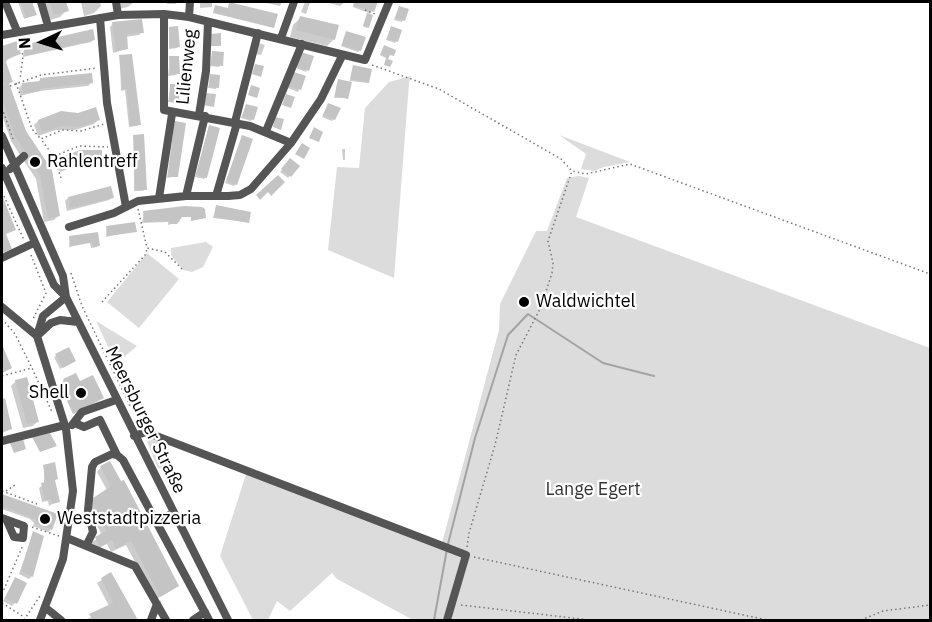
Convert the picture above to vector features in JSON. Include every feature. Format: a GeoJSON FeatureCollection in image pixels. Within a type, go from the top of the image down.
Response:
{"type":"FeatureCollection","features":[{"type":"Feature","properties":{"kind":"street"},"geometry":{"type":"LineString","coordinates":[[5,2],[17,31]]}},
{"type":"Feature","properties":{"kind":"street"},"geometry":{"type":"LineString","coordinates":[[41,2],[48,26]]}},
{"type":"Feature","properties":{"kind":"street"},"geometry":{"type":"LineString","coordinates":[[116,2],[118,15]]}},
{"type":"Feature","properties":{"kind":"street"},"geometry":{"type":"LineString","coordinates":[[189,17],[190,2]]}},
{"type":"Feature","properties":{"kind":"street"},"geometry":{"type":"LineString","coordinates":[[281,38],[294,2]]}},
{"type":"Feature","properties":{"kind":"street"},"geometry":{"type":"LineString","coordinates":[[2,35],[118,15],[164,14],[189,17],[281,38],[342,56],[365,60],[389,2]]}},
{"type":"Feature","properties":{"kind":"street"},"geometry":{"type":"LineString","coordinates":[[159,198],[168,112],[164,14]]}},
{"type":"Feature","properties":{"kind":"street"},"geometry":{"type":"LineString","coordinates":[[100,18],[110,122],[126,207]]}},
{"type":"Feature","properties":{"kind":"street","name":"Lilienweg"},"geometry":{"type":"LineString","coordinates":[[186,196],[202,116],[208,22]]}},
{"type":"Feature","properties":{"kind":"street"},"geometry":{"type":"LineString","coordinates":[[216,196],[258,33]]}},
{"type":"Feature","properties":{"kind":"street"},"geometry":{"type":"LineString","coordinates":[[266,131],[302,44]]}},
{"type":"Feature","properties":{"kind":"street"},"geometry":{"type":"LineString","coordinates":[[69,226],[137,202],[186,196],[240,195],[251,189],[291,143],[321,99],[342,56]]}},
{"type":"Feature","properties":{"kind":"street"},"geometry":{"type":"LineString","coordinates":[[168,112],[236,122],[266,131],[291,143]]}},
{"type":"Feature","properties":{"kind":"street","name":"Meersburger Straße"},"geometry":{"type":"LineString","coordinates":[[2,136],[63,276],[66,297],[228,621]]}},
{"type":"Feature","properties":{"kind":"street"},"geometry":{"type":"LineString","coordinates":[[2,171],[14,167],[24,156]]}},
{"type":"Feature","properties":{"kind":"street","name":"Meersburger Straße"},"geometry":{"type":"LineString","coordinates":[[2,171],[54,285],[66,297]]}},
{"type":"Feature","properties":{"kind":"street"},"geometry":{"type":"LineString","coordinates":[[2,258],[34,243]]}},
{"type":"Feature","properties":{"kind":"street"},"geometry":{"type":"LineString","coordinates":[[40,621],[46,608],[73,491],[63,427],[37,336],[43,316],[66,297]]}},
{"type":"Feature","properties":{"kind":"street"},"geometry":{"type":"LineString","coordinates":[[2,308],[37,336]]}},
{"type":"Feature","properties":{"kind":"street"},"geometry":{"type":"LineString","coordinates":[[37,336],[51,323],[60,320],[78,322]]}},
{"type":"Feature","properties":{"kind":"street"},"geometry":{"type":"LineString","coordinates":[[2,441],[75,423],[82,412],[116,400]]}},
{"type":"Feature","properties":{"kind":"street"},"geometry":{"type":"LineString","coordinates":[[75,423],[84,427],[100,420],[117,455],[123,460],[207,616],[193,621]]}},
{"type":"Feature","properties":{"kind":"street"},"geometry":{"type":"LineString","coordinates":[[134,436],[146,432],[466,555],[447,621]]}},
{"type":"Feature","properties":{"kind":"street"},"geometry":{"type":"LineString","coordinates":[[87,544],[93,532],[88,510],[92,466],[95,462],[112,454],[117,455]]}},
{"type":"Feature","properties":{"kind":"street"},"geometry":{"type":"LineString","coordinates":[[155,522],[173,513]]}},
{"type":"Feature","properties":{"kind":"street"},"geometry":{"type":"LineString","coordinates":[[4,519],[24,526],[24,534],[14,537],[4,519]]}},
{"type":"Feature","properties":{"kind":"street"},"geometry":{"type":"LineString","coordinates":[[64,537],[87,544],[135,566],[166,621]]}},
{"type":"Feature","properties":{"kind":"street"},"geometry":{"type":"LineString","coordinates":[[151,621],[157,604]]}},
{"type":"Feature","properties":{"kind":"street"},"geometry":{"type":"LineString","coordinates":[[46,608],[61,621]]}},
{"type":"Feature","properties":{"kind":"path"},"geometry":{"type":"LineString","coordinates":[[364,10],[384,17]]}},
{"type":"Feature","properties":{"kind":"path"},"geometry":{"type":"LineString","coordinates":[[17,31],[23,56],[20,81]]}},
{"type":"Feature","properties":{"kind":"path"},"geometry":{"type":"LineString","coordinates":[[365,60],[372,65],[440,89],[561,159],[572,171],[586,174],[630,165],[930,274]]}},
{"type":"Feature","properties":{"kind":"path"},"geometry":{"type":"LineString","coordinates":[[10,86],[40,75],[105,66]]}},
{"type":"Feature","properties":{"kind":"path"},"geometry":{"type":"LineString","coordinates":[[15,83],[32,129],[54,157],[61,178]]}},
{"type":"Feature","properties":{"kind":"path"},"geometry":{"type":"LineString","coordinates":[[2,108],[15,143]]}},
{"type":"Feature","properties":{"kind":"path"},"geometry":{"type":"LineString","coordinates":[[41,139],[62,130],[81,131],[110,122]]}},
{"type":"Feature","properties":{"kind":"path"},"geometry":{"type":"LineString","coordinates":[[54,157],[79,146],[115,147]]}},
{"type":"Feature","properties":{"kind":"path"},"geometry":{"type":"LineString","coordinates":[[572,171],[548,241],[554,263],[552,273],[516,355],[495,445],[469,533],[466,555],[767,621]]}},
{"type":"Feature","properties":{"kind":"path"},"geometry":{"type":"LineString","coordinates":[[102,302],[146,254],[147,248],[137,202]]}},
{"type":"Feature","properties":{"kind":"path"},"geometry":{"type":"LineString","coordinates":[[147,248],[165,252],[183,270]]}},
{"type":"Feature","properties":{"kind":"path"},"geometry":{"type":"LineString","coordinates":[[31,314],[44,300]]}},
{"type":"Feature","properties":{"kind":"path"},"geometry":{"type":"LineString","coordinates":[[82,306],[135,416]]}},
{"type":"Feature","properties":{"kind":"path"},"geometry":{"type":"LineString","coordinates":[[2,319],[15,334],[63,427]]}},
{"type":"Feature","properties":{"kind":"path"},"geometry":{"type":"LineString","coordinates":[[2,376],[32,368]]}},
{"type":"Feature","properties":{"kind":"path"},"geometry":{"type":"LineString","coordinates":[[6,492],[15,484]]}},
{"type":"Feature","properties":{"kind":"path"},"geometry":{"type":"LineString","coordinates":[[2,491],[37,504]]}},
{"type":"Feature","properties":{"kind":"path"},"geometry":{"type":"LineString","coordinates":[[2,594],[18,561],[24,534],[30,527],[64,537]]}},
{"type":"Feature","properties":{"kind":"path"},"geometry":{"type":"LineString","coordinates":[[24,621],[42,593]]}},
{"type":"Feature","properties":{"kind":"path"},"geometry":{"type":"LineString","coordinates":[[2,603],[25,617]]}},
{"type":"Feature","properties":{"kind":"path"},"geometry":{"type":"LineString","coordinates":[[452,603],[590,621]]}},
{"type":"Feature","properties":{"kind":"path"},"geometry":{"type":"LineString","coordinates":[[861,621],[883,611],[930,604]]}},
{"type":"Feature","properties":{"kind":"green space"},"geometry":{"type":"Polygon","coordinates":[[[411,76],[394,278],[328,250],[337,167],[359,168],[365,108],[389,82],[411,76]]]}},
{"type":"Feature","properties":{"kind":"green space"},"geometry":{"type":"Polygon","coordinates":[[[559,135],[630,162],[594,171],[581,169],[586,154],[559,135]]]}},
{"type":"Feature","properties":{"kind":"green space","name":"Lange Egert"},"geometry":{"type":"Polygon","coordinates":[[[579,176],[589,178],[576,217],[930,348],[930,620],[413,620],[337,579],[332,573],[290,611],[277,601],[268,620],[253,620],[220,556],[246,474],[448,551],[442,543],[499,330],[500,304],[536,231],[547,231],[567,178],[579,176]]]}},
{"type":"Feature","properties":{"kind":"green space"},"geometry":{"type":"Polygon","coordinates":[[[206,242],[213,247],[203,267],[192,272],[183,270],[171,255],[171,248],[206,242]]]}},
{"type":"Feature","properties":{"kind":"green space"},"geometry":{"type":"Polygon","coordinates":[[[147,253],[179,279],[139,328],[107,302],[147,253]]]}},
{"type":"Feature","properties":{"kind":"green space"},"geometry":{"type":"Polygon","coordinates":[[[96,321],[137,346],[116,364],[96,321]]]}},
{"type":"Feature","properties":{"kind":"green space"},"geometry":{"type":"Polygon","coordinates":[[[149,437],[167,443],[167,452],[161,456],[174,474],[158,468],[146,439],[149,437]]]}},
{"type":"Feature","properties":{"kind":"building"},"geometry":{"type":"Polygon","coordinates":[[[20,2],[32,2],[37,15],[26,18],[20,2]]]}},
{"type":"Feature","properties":{"kind":"building"},"geometry":{"type":"Polygon","coordinates":[[[50,2],[66,2],[69,11],[54,15],[50,2]]]}},
{"type":"Feature","properties":{"kind":"building"},"geometry":{"type":"Polygon","coordinates":[[[229,2],[278,14],[274,28],[213,13],[215,5],[228,8],[229,2]]]}},
{"type":"Feature","properties":{"kind":"building"},"geometry":{"type":"Polygon","coordinates":[[[355,2],[378,2],[374,12],[353,5],[355,2]]]}},
{"type":"Feature","properties":{"kind":"building"},"geometry":{"type":"Polygon","coordinates":[[[399,6],[409,9],[405,21],[395,18],[399,6]]]}},
{"type":"Feature","properties":{"kind":"building"},"geometry":{"type":"Polygon","coordinates":[[[367,13],[373,15],[369,28],[363,26],[367,13]]]}},
{"type":"Feature","properties":{"kind":"building"},"geometry":{"type":"Polygon","coordinates":[[[300,16],[339,25],[335,40],[296,30],[300,16]]]}},
{"type":"Feature","properties":{"kind":"building"},"geometry":{"type":"Polygon","coordinates":[[[142,19],[144,33],[127,34],[128,49],[116,51],[112,22],[142,19]]]}},
{"type":"Feature","properties":{"kind":"building"},"geometry":{"type":"Polygon","coordinates":[[[178,26],[180,47],[170,48],[169,27],[178,26]]]}},
{"type":"Feature","properties":{"kind":"building"},"geometry":{"type":"Polygon","coordinates":[[[391,26],[402,30],[398,42],[387,39],[391,26]]]}},
{"type":"Feature","properties":{"kind":"building"},"geometry":{"type":"Polygon","coordinates":[[[93,29],[95,40],[25,56],[23,45],[93,29]]]}},
{"type":"Feature","properties":{"kind":"building"},"geometry":{"type":"Polygon","coordinates":[[[346,31],[366,37],[361,51],[342,45],[346,31]]]}},
{"type":"Feature","properties":{"kind":"building"},"geometry":{"type":"Polygon","coordinates":[[[221,33],[221,46],[210,46],[210,34],[221,33]]]}},
{"type":"Feature","properties":{"kind":"building"},"geometry":{"type":"Polygon","coordinates":[[[17,41],[21,54],[8,58],[6,62],[13,82],[9,83],[26,131],[52,170],[60,216],[48,219],[40,175],[15,136],[2,100],[2,86],[4,86],[2,46],[17,41]]]}},
{"type":"Feature","properties":{"kind":"building"},"geometry":{"type":"Polygon","coordinates":[[[384,45],[396,50],[394,56],[390,55],[388,59],[393,61],[390,67],[384,65],[386,58],[380,55],[384,45]]]}},
{"type":"Feature","properties":{"kind":"building"},"geometry":{"type":"Polygon","coordinates":[[[212,51],[224,52],[223,66],[211,65],[212,51]]]}},
{"type":"Feature","properties":{"kind":"building"},"geometry":{"type":"Polygon","coordinates":[[[301,52],[314,56],[309,71],[296,66],[301,52]]]}},
{"type":"Feature","properties":{"kind":"building"},"geometry":{"type":"Polygon","coordinates":[[[132,54],[141,125],[130,126],[127,89],[122,89],[119,55],[132,54]]]}},
{"type":"Feature","properties":{"kind":"building"},"geometry":{"type":"Polygon","coordinates":[[[169,56],[179,56],[180,74],[170,74],[169,56]]]}},
{"type":"Feature","properties":{"kind":"building"},"geometry":{"type":"Polygon","coordinates":[[[255,64],[264,66],[261,77],[252,74],[255,64]]]}},
{"type":"Feature","properties":{"kind":"building"},"geometry":{"type":"Polygon","coordinates":[[[353,65],[372,69],[369,83],[350,79],[353,65]]]}},
{"type":"Feature","properties":{"kind":"building"},"geometry":{"type":"Polygon","coordinates":[[[294,72],[306,76],[301,90],[289,86],[294,72]]]}},
{"type":"Feature","properties":{"kind":"building"},"geometry":{"type":"Polygon","coordinates":[[[92,73],[93,83],[40,89],[41,91],[23,94],[22,83],[40,81],[40,78],[92,73]]]}},
{"type":"Feature","properties":{"kind":"building"},"geometry":{"type":"Polygon","coordinates":[[[210,74],[220,75],[219,88],[209,87],[210,74]]]}},
{"type":"Feature","properties":{"kind":"building"},"geometry":{"type":"Polygon","coordinates":[[[338,79],[352,82],[348,99],[335,96],[338,79]]]}},
{"type":"Feature","properties":{"kind":"building"},"geometry":{"type":"Polygon","coordinates":[[[170,84],[180,84],[179,101],[169,101],[170,84]]]}},
{"type":"Feature","properties":{"kind":"building"},"geometry":{"type":"Polygon","coordinates":[[[251,85],[260,88],[257,98],[248,95],[251,85]]]}},
{"type":"Feature","properties":{"kind":"building"},"geometry":{"type":"Polygon","coordinates":[[[205,93],[216,94],[214,107],[203,105],[205,93]]]}},
{"type":"Feature","properties":{"kind":"building"},"geometry":{"type":"Polygon","coordinates":[[[286,94],[295,97],[291,108],[282,105],[286,94]]]}},
{"type":"Feature","properties":{"kind":"building"},"geometry":{"type":"Polygon","coordinates":[[[328,103],[341,108],[335,120],[323,115],[328,103]]]}},
{"type":"Feature","properties":{"kind":"building"},"geometry":{"type":"Polygon","coordinates":[[[246,104],[258,107],[254,120],[242,117],[246,104]]]}},
{"type":"Feature","properties":{"kind":"building"},"geometry":{"type":"Polygon","coordinates":[[[96,107],[100,120],[80,127],[62,126],[42,132],[38,120],[61,111],[78,113],[96,107]]]}},
{"type":"Feature","properties":{"kind":"building"},"geometry":{"type":"Polygon","coordinates":[[[275,117],[284,119],[281,130],[273,127],[275,117]]]}},
{"type":"Feature","properties":{"kind":"building"},"geometry":{"type":"Polygon","coordinates":[[[175,121],[186,123],[178,177],[168,177],[175,121]]]}},
{"type":"Feature","properties":{"kind":"building"},"geometry":{"type":"Polygon","coordinates":[[[209,125],[220,128],[207,178],[196,175],[209,125]]]}},
{"type":"Feature","properties":{"kind":"building"},"geometry":{"type":"Polygon","coordinates":[[[314,127],[323,132],[319,142],[309,138],[314,127]]]}},
{"type":"Feature","properties":{"kind":"building"},"geometry":{"type":"Polygon","coordinates":[[[144,134],[147,190],[135,190],[133,135],[144,134]]]}},
{"type":"Feature","properties":{"kind":"building"},"geometry":{"type":"Polygon","coordinates":[[[242,135],[253,139],[237,185],[226,181],[242,135]]]}},
{"type":"Feature","properties":{"kind":"building"},"geometry":{"type":"Polygon","coordinates":[[[302,143],[310,148],[304,159],[295,154],[302,143]]]}},
{"type":"Feature","properties":{"kind":"building"},"geometry":{"type":"Polygon","coordinates":[[[80,150],[102,150],[102,162],[82,162],[65,168],[60,158],[80,150]]]}},
{"type":"Feature","properties":{"kind":"building"},"geometry":{"type":"Polygon","coordinates":[[[290,158],[300,166],[291,177],[281,169],[290,158]]]}},
{"type":"Feature","properties":{"kind":"building"},"geometry":{"type":"Polygon","coordinates":[[[278,175],[285,182],[271,196],[268,192],[260,200],[256,195],[278,175]]]}},
{"type":"Feature","properties":{"kind":"building"},"geometry":{"type":"Polygon","coordinates":[[[111,186],[114,198],[70,208],[68,197],[111,186]]]}},
{"type":"Feature","properties":{"kind":"building"},"geometry":{"type":"Polygon","coordinates":[[[2,195],[16,230],[6,234],[12,249],[2,253],[2,195]]]}},
{"type":"Feature","properties":{"kind":"building"},"geometry":{"type":"Polygon","coordinates":[[[216,205],[251,212],[249,223],[214,217],[216,205]]]}},
{"type":"Feature","properties":{"kind":"building"},"geometry":{"type":"Polygon","coordinates":[[[184,206],[202,207],[205,209],[206,218],[191,221],[191,217],[182,217],[177,224],[170,224],[170,221],[144,222],[143,211],[184,206]]]}},
{"type":"Feature","properties":{"kind":"building"},"geometry":{"type":"Polygon","coordinates":[[[135,222],[137,232],[107,236],[106,226],[135,222]]]}},
{"type":"Feature","properties":{"kind":"building"},"geometry":{"type":"Polygon","coordinates":[[[98,232],[100,246],[93,247],[92,242],[70,246],[69,236],[98,232]]]}},
{"type":"Feature","properties":{"kind":"building"},"geometry":{"type":"Polygon","coordinates":[[[69,347],[76,361],[63,368],[55,354],[69,347]]]}},
{"type":"Feature","properties":{"kind":"building"},"geometry":{"type":"Polygon","coordinates":[[[2,348],[12,368],[2,373],[2,348]]]}},
{"type":"Feature","properties":{"kind":"building"},"geometry":{"type":"Polygon","coordinates":[[[76,373],[80,381],[93,375],[104,398],[73,414],[67,401],[69,392],[63,379],[76,373]]]}},
{"type":"Feature","properties":{"kind":"building"},"geometry":{"type":"Polygon","coordinates":[[[27,377],[39,422],[27,424],[15,380],[27,377]]]}},
{"type":"Feature","properties":{"kind":"building"},"geometry":{"type":"Polygon","coordinates":[[[5,398],[12,429],[2,432],[2,399],[5,398]]]}},
{"type":"Feature","properties":{"kind":"building"},"geometry":{"type":"Polygon","coordinates":[[[50,433],[57,446],[40,452],[32,437],[50,433]]]}},
{"type":"Feature","properties":{"kind":"building"},"geometry":{"type":"Polygon","coordinates":[[[23,439],[26,449],[14,453],[10,443],[23,439]]]}},
{"type":"Feature","properties":{"kind":"building"},"geometry":{"type":"Polygon","coordinates":[[[110,461],[121,481],[124,480],[179,586],[160,597],[131,541],[116,549],[112,540],[100,547],[95,537],[106,531],[90,500],[111,486],[100,466],[110,461]]]}},
{"type":"Feature","properties":{"kind":"building"},"geometry":{"type":"Polygon","coordinates":[[[55,462],[58,479],[55,480],[60,502],[52,504],[51,499],[45,500],[41,483],[46,482],[43,465],[55,462]]]}},
{"type":"Feature","properties":{"kind":"building"},"geometry":{"type":"Polygon","coordinates":[[[2,494],[58,514],[52,530],[35,523],[36,520],[2,506],[2,494]]]}},
{"type":"Feature","properties":{"kind":"building"},"geometry":{"type":"Polygon","coordinates":[[[33,531],[44,536],[33,577],[21,571],[33,531]]]}},
{"type":"Feature","properties":{"kind":"building"},"geometry":{"type":"Polygon","coordinates":[[[111,572],[138,620],[93,620],[89,614],[113,603],[101,578],[111,572]]]}},
{"type":"Feature","properties":{"kind":"building"},"geometry":{"type":"Polygon","coordinates":[[[15,577],[27,583],[17,604],[5,598],[15,577]]]}},
{"type":"Feature","properties":{"kind":"waterway"},"geometry":{"type":"LineString","coordinates":[[448,544],[475,438],[508,335],[528,314],[603,363],[654,376]]}},
{"type":"Feature","properties":{"kind":"waterway"},"geometry":{"type":"LineString","coordinates":[[434,620],[447,549]]}},
{"type":"Feature","properties":{"kind":"place","name":"Rahlentreff"},"geometry":{"type":"Point","coordinates":[35,162]}},
{"type":"Feature","properties":{"kind":"place","name":"Waldwichtel"},"geometry":{"type":"Point","coordinates":[524,302]}},
{"type":"Feature","properties":{"kind":"place","name":"Shell"},"geometry":{"type":"Point","coordinates":[81,393]}},
{"type":"Feature","properties":{"kind":"place","name":"Weststadtpizzeria"},"geometry":{"type":"Point","coordinates":[45,519]}}]}
